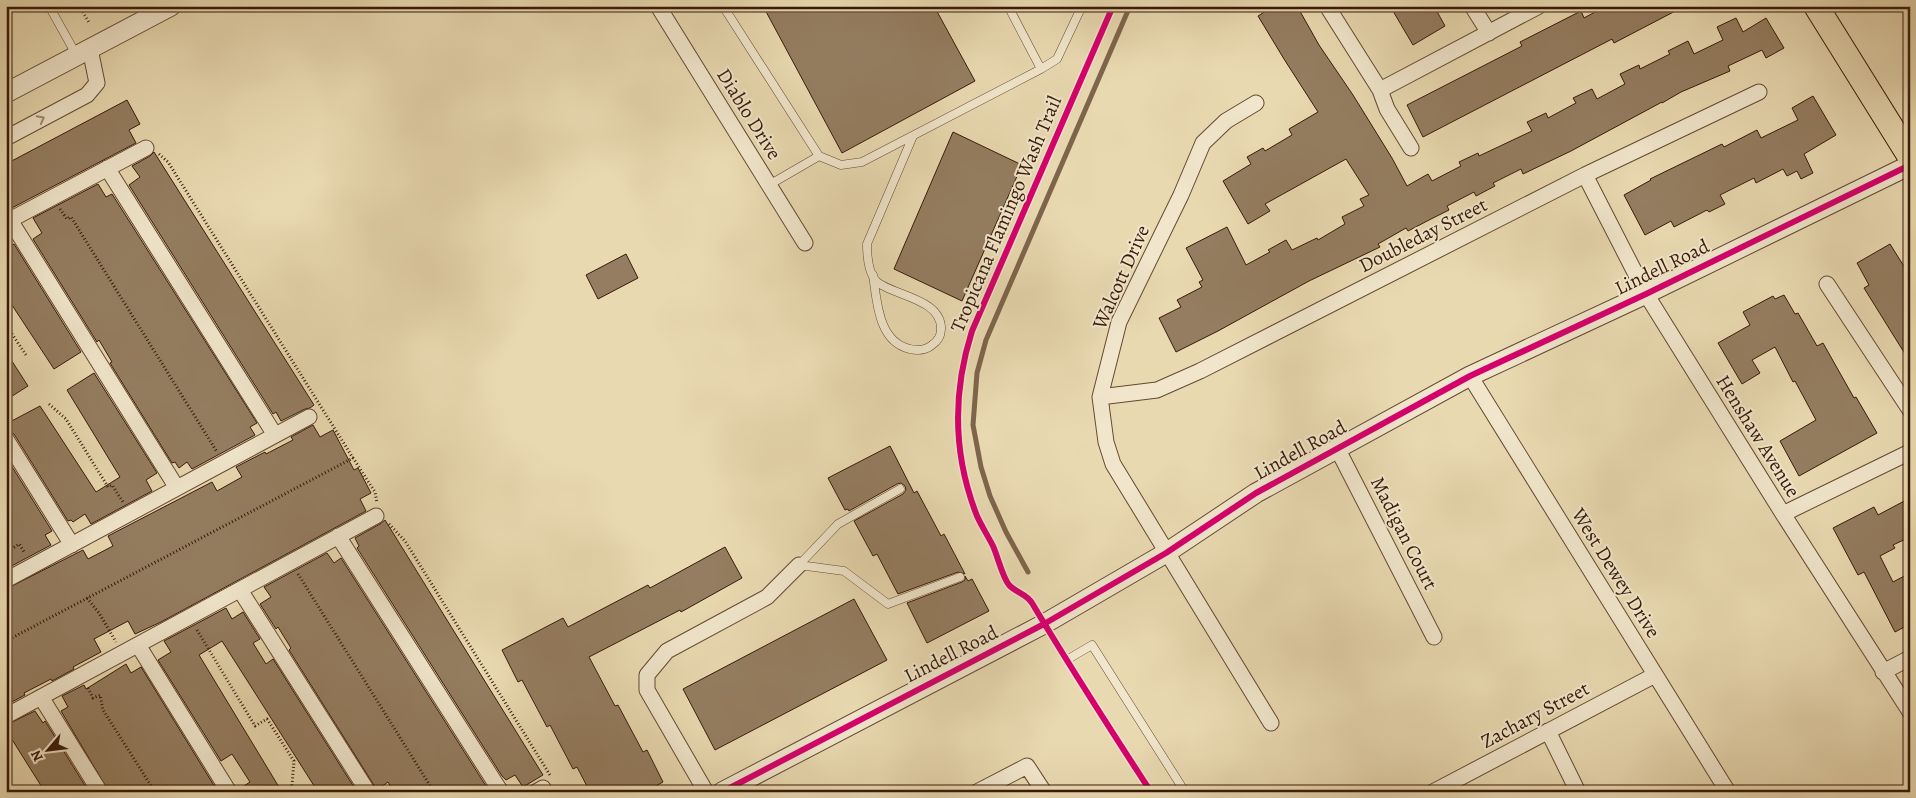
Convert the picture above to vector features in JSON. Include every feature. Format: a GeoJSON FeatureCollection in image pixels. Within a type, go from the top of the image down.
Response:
{"type":"FeatureCollection","features":[{"type":"Feature","properties":{"kind":"main road"},"geometry":{"type":"LineString","coordinates":[[1816,6],[1910,157]]}},
{"type":"Feature","properties":{"kind":"street"},"geometry":{"type":"LineString","coordinates":[[6,93],[171,6]]}},
{"type":"Feature","properties":{"kind":"street","name":"Diablo Drive"},"geometry":{"type":"LineString","coordinates":[[658,6],[805,244]]}},
{"type":"Feature","properties":{"kind":"street"},"geometry":{"type":"LineString","coordinates":[[1327,6],[1380,90],[1386,109],[1411,148]]}},
{"type":"Feature","properties":{"kind":"street"},"geometry":{"type":"LineString","coordinates":[[1472,6],[1488,33]]}},
{"type":"Feature","properties":{"kind":"street"},"geometry":{"type":"LineString","coordinates":[[1380,90],[1539,6]]}},
{"type":"Feature","properties":{"kind":"street"},"geometry":{"type":"LineString","coordinates":[[6,138],[87,95],[97,83],[83,52]]}},
{"type":"Feature","properties":{"kind":"street","name":"Doubleday Street"},"geometry":{"type":"LineString","coordinates":[[1100,397],[1157,390],[1200,371],[1585,174],[1759,92]]}},
{"type":"Feature","properties":{"kind":"street","name":"Walcott Drive"},"geometry":{"type":"LineString","coordinates":[[1256,103],[1226,120],[1203,143],[1181,195],[1119,322],[1100,397],[1106,442],[1113,464],[1271,724]]}},
{"type":"Feature","properties":{"kind":"street"},"geometry":{"type":"LineString","coordinates":[[146,148],[8,221],[177,488]]}},
{"type":"Feature","properties":{"kind":"street","name":"Lindell Road"},"geometry":{"type":"LineString","coordinates":[[722,792],[1021,637],[1166,553],[1256,493],[1470,376],[1646,294],[1910,166]]}},
{"type":"Feature","properties":{"kind":"street"},"geometry":{"type":"LineString","coordinates":[[107,168],[275,435]]}},
{"type":"Feature","properties":{"kind":"street","name":"Henshaw Avenue"},"geometry":{"type":"LineString","coordinates":[[1585,174],[1646,294],[1783,514],[1910,712]]}},
{"type":"Feature","properties":{"kind":"street"},"geometry":{"type":"LineString","coordinates":[[1827,284],[1910,410]]}},
{"type":"Feature","properties":{"kind":"street","name":"West Dewey Drive"},"geometry":{"type":"LineString","coordinates":[[1470,376],[1728,792]]}},
{"type":"Feature","properties":{"kind":"street"},"geometry":{"type":"LineString","coordinates":[[6,580],[309,417]]}},
{"type":"Feature","properties":{"kind":"street"},"geometry":{"type":"LineString","coordinates":[[6,439],[72,545]]}},
{"type":"Feature","properties":{"kind":"street","name":"Madigan Court"},"geometry":{"type":"LineString","coordinates":[[1338,448],[1434,637]]}},
{"type":"Feature","properties":{"kind":"street"},"geometry":{"type":"LineString","coordinates":[[1783,514],[1910,452]]}},
{"type":"Feature","properties":{"kind":"street"},"geometry":{"type":"LineString","coordinates":[[6,716],[378,515]]}},
{"type":"Feature","properties":{"kind":"street"},"geometry":{"type":"LineString","coordinates":[[338,536],[501,792]]}},
{"type":"Feature","properties":{"kind":"street"},"geometry":{"type":"LineString","coordinates":[[706,792],[648,690],[647,675],[667,651],[767,598],[799,565]]}},
{"type":"Feature","properties":{"kind":"street"},"geometry":{"type":"LineString","coordinates":[[240,590],[368,792]]}},
{"type":"Feature","properties":{"kind":"street"},"geometry":{"type":"LineString","coordinates":[[138,645],[229,792]]}},
{"type":"Feature","properties":{"kind":"street"},"geometry":{"type":"LineString","coordinates":[[1883,672],[1910,658]]}},
{"type":"Feature","properties":{"kind":"street","name":"Zachary Street"},"geometry":{"type":"LineString","coordinates":[[1433,792],[1656,675]]}},
{"type":"Feature","properties":{"kind":"street"},"geometry":{"type":"LineString","coordinates":[[41,697],[100,792]]}},
{"type":"Feature","properties":{"kind":"street"},"geometry":{"type":"LineString","coordinates":[[1548,731],[1578,792]]}},
{"type":"Feature","properties":{"kind":"street"},"geometry":{"type":"LineString","coordinates":[[977,792],[1027,766],[1044,792]]}},
{"type":"Feature","properties":{"kind":"lane"},"geometry":{"type":"LineString","coordinates":[[49,6],[83,52]]}},
{"type":"Feature","properties":{"kind":"lane"},"geometry":{"type":"LineString","coordinates":[[723,6],[819,156],[841,165],[862,162],[1057,59],[1082,6]]}},
{"type":"Feature","properties":{"kind":"lane"},"geometry":{"type":"LineString","coordinates":[[1008,6],[1041,69]]}},
{"type":"Feature","properties":{"kind":"lane"},"geometry":{"type":"LineString","coordinates":[[873,275],[884,286],[910,296],[934,312],[941,325],[941,330],[937,340],[932,345],[919,350],[907,348],[895,340],[886,330],[879,316],[873,275],[868,257],[868,244],[913,136]]}},
{"type":"Feature","properties":{"kind":"lane"},"geometry":{"type":"LineString","coordinates":[[769,185],[819,156]]}},
{"type":"Feature","properties":{"kind":"lane"},"geometry":{"type":"LineString","coordinates":[[799,565],[838,524],[900,489]]}},
{"type":"Feature","properties":{"kind":"lane"},"geometry":{"type":"LineString","coordinates":[[799,565],[844,571],[888,604],[960,577]]}},
{"type":"Feature","properties":{"kind":"lane"},"geometry":{"type":"LineString","coordinates":[[1070,658],[1092,645],[1185,792]]}},
{"type":"Feature","properties":{"kind":"path"},"geometry":{"type":"LineString","coordinates":[[79,6],[90,24]]}},
{"type":"Feature","properties":{"kind":"path"},"geometry":{"type":"LineString","coordinates":[[146,148],[151,145],[156,153],[168,162],[374,492],[378,515],[405,541],[554,782],[539,790]]}},
{"type":"Feature","properties":{"kind":"path"},"geometry":{"type":"LineString","coordinates":[[53,197],[67,219],[71,217],[224,463]]}},
{"type":"Feature","properties":{"kind":"path"},"geometry":{"type":"LineString","coordinates":[[6,325],[26,356]]}},
{"type":"Feature","properties":{"kind":"path"},"geometry":{"type":"LineString","coordinates":[[48,404],[66,419],[108,487],[112,485],[130,514]]}},
{"type":"Feature","properties":{"kind":"path"},"geometry":{"type":"LineString","coordinates":[[6,641],[353,458]]}},
{"type":"Feature","properties":{"kind":"path"},"geometry":{"type":"LineString","coordinates":[[6,550],[7,552],[19,544],[33,566]]}},
{"type":"Feature","properties":{"kind":"path"},"geometry":{"type":"LineString","coordinates":[[291,562],[434,792]]}},
{"type":"Feature","properties":{"kind":"path"},"geometry":{"type":"LineString","coordinates":[[87,598],[99,613],[122,653]]}},
{"type":"Feature","properties":{"kind":"path"},"geometry":{"type":"LineString","coordinates":[[189,617],[255,726],[267,718],[294,761],[292,785],[296,792]]}},
{"type":"Feature","properties":{"kind":"path"},"geometry":{"type":"LineString","coordinates":[[80,676],[93,698],[100,694],[103,710],[155,792]]}},
{"type":"Feature","properties":{"kind":"building"},"geometry":{"type":"Polygon","coordinates":[[[763,6],[934,6],[975,81],[842,153],[763,6]]]}},
{"type":"Feature","properties":{"kind":"building"},"geometry":{"type":"Polygon","coordinates":[[[1274,6],[1297,6],[1319,45],[1392,158],[1407,186],[1428,174],[1432,181],[1461,166],[1459,162],[1478,153],[1479,156],[1532,131],[1527,122],[1546,113],[1548,118],[1576,103],[1573,98],[1592,89],[1597,99],[1625,84],[1620,74],[1639,65],[1640,69],[1670,54],[1668,51],[1688,41],[1694,54],[1723,40],[1717,27],[1736,18],[1743,32],[1766,18],[1784,48],[1766,58],[1762,50],[1728,66],[1730,71],[1681,92],[1571,151],[1523,174],[1521,169],[1493,183],[1495,186],[1476,196],[1474,192],[1447,206],[1449,210],[1408,231],[1406,228],[1378,244],[1380,247],[1309,281],[1176,352],[1159,318],[1181,307],[1177,300],[1202,287],[1199,282],[1203,280],[1186,248],[1227,227],[1246,265],[1270,252],[1268,250],[1286,240],[1292,250],[1317,238],[1318,240],[1345,224],[1342,217],[1364,206],[1360,199],[1369,195],[1346,159],[1265,204],[1270,211],[1248,224],[1223,181],[1251,164],[1247,157],[1263,148],[1265,151],[1292,135],[1289,129],[1318,112],[1258,16],[1274,6]]]}},
{"type":"Feature","properties":{"kind":"building"},"geometry":{"type":"Polygon","coordinates":[[[1390,6],[1434,6],[1445,26],[1413,45],[1390,6]]]}},
{"type":"Feature","properties":{"kind":"building"},"geometry":{"type":"Polygon","coordinates":[[[1606,6],[1685,6],[1614,43],[1612,39],[1423,137],[1407,105],[1522,46],[1520,42],[1581,11],[1584,18],[1606,6]]]}},
{"type":"Feature","properties":{"kind":"building"},"geometry":{"type":"Polygon","coordinates":[[[1813,96],[1836,135],[1804,154],[1813,173],[1801,179],[1797,171],[1787,176],[1783,169],[1756,183],[1754,178],[1720,195],[1725,204],[1709,212],[1707,210],[1674,227],[1671,221],[1645,235],[1624,195],[1650,179],[1722,144],[1724,147],[1757,130],[1761,138],[1798,120],[1792,108],[1813,96]]]}},
{"type":"Feature","properties":{"kind":"building"},"geometry":{"type":"Polygon","coordinates":[[[127,100],[140,124],[129,130],[136,143],[6,211],[6,164],[127,100]]]}},
{"type":"Feature","properties":{"kind":"building"},"geometry":{"type":"Polygon","coordinates":[[[953,132],[1022,165],[962,301],[894,269],[953,132]]]}},
{"type":"Feature","properties":{"kind":"building"},"geometry":{"type":"Polygon","coordinates":[[[154,152],[314,405],[310,408],[281,421],[276,412],[273,414],[129,185],[140,177],[132,166],[154,152]]]}},
{"type":"Feature","properties":{"kind":"building"},"geometry":{"type":"Polygon","coordinates":[[[98,184],[106,197],[112,194],[257,423],[250,427],[255,435],[192,469],[187,462],[179,468],[175,462],[172,463],[110,363],[112,362],[99,340],[97,342],[33,239],[42,233],[33,218],[98,184]]]}},
{"type":"Feature","properties":{"kind":"building"},"geometry":{"type":"Polygon","coordinates":[[[14,244],[81,352],[54,369],[6,296],[6,248],[14,244]]]}},
{"type":"Feature","properties":{"kind":"building"},"geometry":{"type":"Polygon","coordinates":[[[1890,244],[1910,276],[1910,362],[1864,288],[1869,285],[1857,263],[1890,244]]]}},
{"type":"Feature","properties":{"kind":"building"},"geometry":{"type":"Polygon","coordinates":[[[626,254],[638,278],[598,299],[586,275],[626,254]]]}},
{"type":"Feature","properties":{"kind":"building"},"geometry":{"type":"Polygon","coordinates":[[[1784,295],[1795,314],[1798,313],[1817,346],[1823,343],[1854,398],[1856,397],[1877,433],[1799,476],[1780,441],[1816,420],[1775,347],[1752,360],[1760,373],[1742,384],[1718,343],[1750,325],[1743,312],[1773,296],[1775,299],[1784,295]]]}},
{"type":"Feature","properties":{"kind":"building"},"geometry":{"type":"Polygon","coordinates":[[[6,352],[28,386],[6,400],[6,352]]]}},
{"type":"Feature","properties":{"kind":"building"},"geometry":{"type":"Polygon","coordinates":[[[94,373],[157,473],[146,480],[152,491],[91,524],[85,514],[73,522],[71,520],[68,521],[14,434],[6,430],[6,424],[40,406],[96,492],[120,477],[67,390],[94,373]]]}},
{"type":"Feature","properties":{"kind":"building"},"geometry":{"type":"Polygon","coordinates":[[[313,425],[320,437],[333,430],[354,470],[358,468],[371,493],[360,499],[366,511],[161,622],[135,634],[128,621],[94,639],[101,652],[52,681],[51,679],[24,693],[25,695],[6,705],[6,589],[83,550],[88,559],[113,546],[108,536],[212,482],[217,491],[242,477],[236,467],[293,440],[291,437],[313,425]]]}},
{"type":"Feature","properties":{"kind":"building"},"geometry":{"type":"Polygon","coordinates":[[[890,446],[914,493],[917,491],[941,536],[944,534],[965,574],[958,572],[898,594],[877,554],[873,556],[854,521],[903,494],[906,490],[905,486],[901,483],[849,511],[848,509],[845,510],[828,478],[890,446]]]}},
{"type":"Feature","properties":{"kind":"building"},"geometry":{"type":"Polygon","coordinates":[[[6,457],[52,531],[45,535],[51,545],[6,569],[6,457]]]}},
{"type":"Feature","properties":{"kind":"building"},"geometry":{"type":"Polygon","coordinates":[[[1910,498],[1910,537],[1893,545],[1895,548],[1880,556],[1893,582],[1910,573],[1910,624],[1895,632],[1864,572],[1858,575],[1833,528],[1874,507],[1878,515],[1910,498]]]}},
{"type":"Feature","properties":{"kind":"building"},"geometry":{"type":"Polygon","coordinates":[[[385,520],[543,775],[523,787],[515,775],[506,780],[502,776],[357,548],[359,546],[355,538],[385,520]]]}},
{"type":"Feature","properties":{"kind":"building"},"geometry":{"type":"Polygon","coordinates":[[[725,547],[742,578],[681,612],[680,610],[589,657],[615,706],[618,705],[643,752],[647,750],[663,782],[645,792],[590,792],[577,767],[573,769],[550,725],[547,727],[522,680],[518,682],[502,650],[563,618],[568,627],[648,585],[650,588],[725,547]]]}},
{"type":"Feature","properties":{"kind":"building"},"geometry":{"type":"Polygon","coordinates":[[[327,553],[334,563],[341,558],[486,786],[477,792],[394,792],[388,782],[377,790],[289,650],[291,648],[278,627],[276,629],[260,604],[271,597],[264,587],[327,553]]]}},
{"type":"Feature","properties":{"kind":"building"},"geometry":{"type":"Polygon","coordinates":[[[965,576],[968,581],[972,579],[989,611],[927,643],[907,603],[962,582],[965,580],[965,576]]]}},
{"type":"Feature","properties":{"kind":"building"},"geometry":{"type":"Polygon","coordinates":[[[854,599],[887,660],[715,750],[683,689],[854,599]]]}},
{"type":"Feature","properties":{"kind":"building"},"geometry":{"type":"Polygon","coordinates":[[[226,608],[232,619],[243,612],[260,639],[253,643],[266,664],[273,659],[357,792],[318,792],[222,641],[199,655],[282,792],[238,792],[238,790],[250,782],[232,754],[221,761],[158,660],[171,652],[164,641],[226,608]]]}},
{"type":"Feature","properties":{"kind":"building"},"geometry":{"type":"Polygon","coordinates":[[[126,664],[131,673],[141,667],[218,792],[109,792],[61,711],[68,707],[62,696],[84,685],[86,689],[126,664]]]}},
{"type":"Feature","properties":{"kind":"building"},"geometry":{"type":"Polygon","coordinates":[[[35,711],[43,723],[45,721],[89,792],[45,792],[6,730],[6,725],[35,711]]]}},
{"type":"Feature","properties":{"kind":"waterway"},"geometry":{"type":"LineString","coordinates":[[1028,572],[1006,532],[990,496],[981,467],[973,425],[977,373],[986,340],[1130,6]]}},
{"type":"Feature","properties":{"kind":"cycle path","name":"Tropicana Flamingo Wash Trail"},"geometry":{"type":"LineString","coordinates":[[1113,6],[972,331],[961,378],[958,424],[963,470],[969,493],[977,516],[993,546],[1002,572],[1009,585],[1027,597],[1032,603],[1090,698],[1151,792]]}},
{"type":"Feature","properties":{"kind":"cycle path"},"geometry":{"type":"LineString","coordinates":[[722,792],[1044,624],[1166,553],[1256,493],[1470,376],[1646,294],[1910,165]]}}]}
